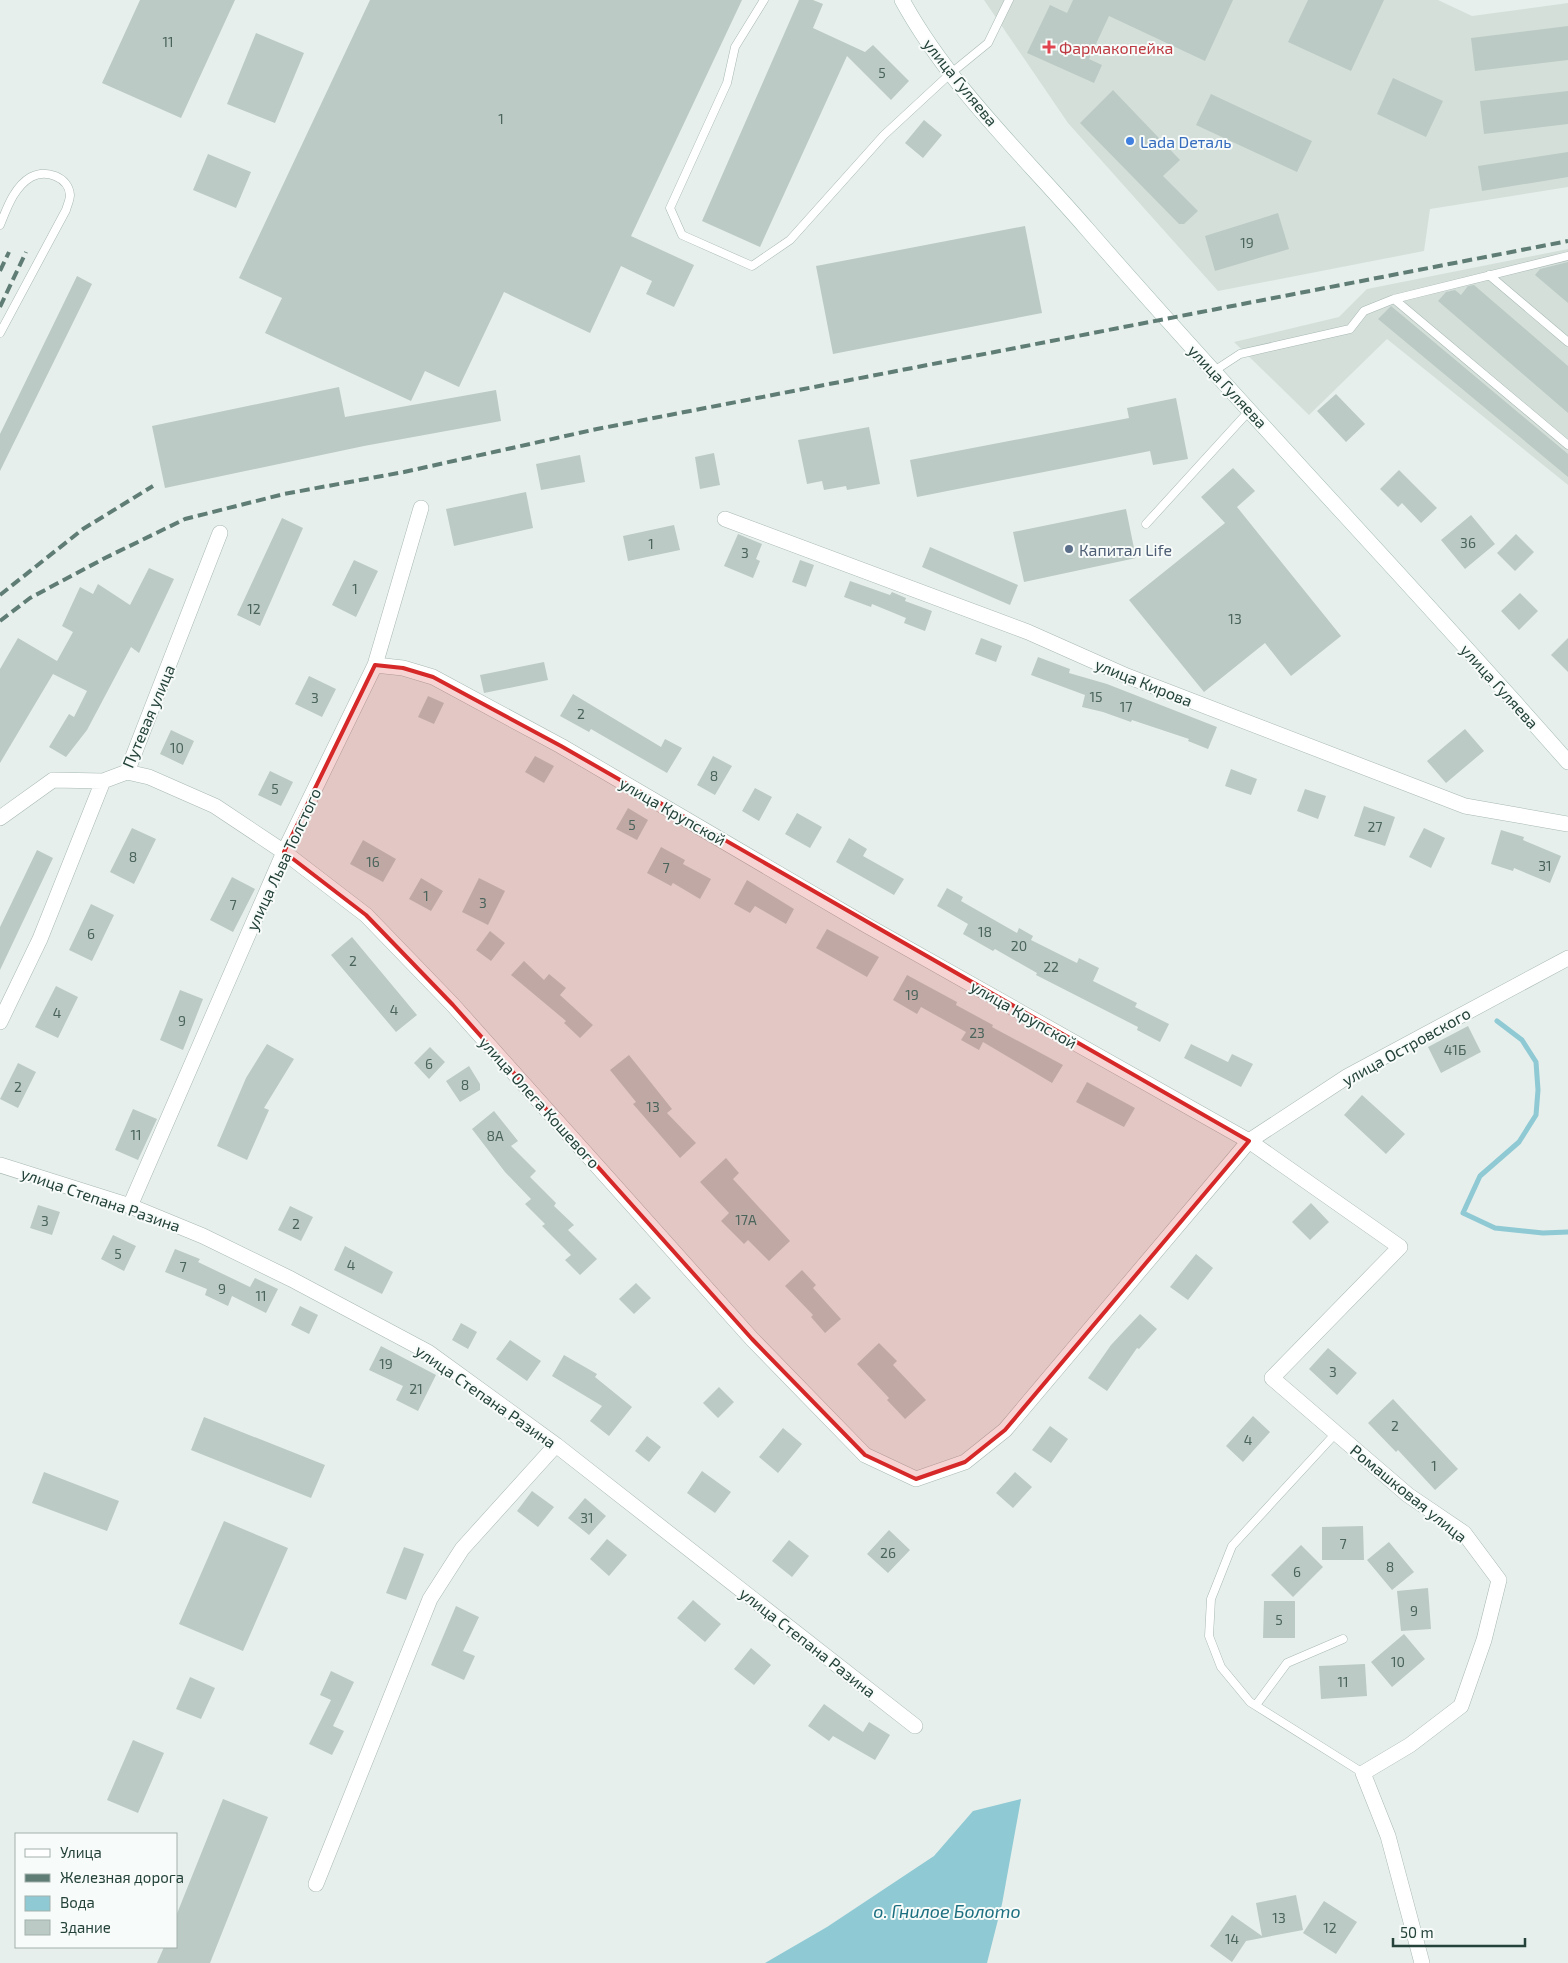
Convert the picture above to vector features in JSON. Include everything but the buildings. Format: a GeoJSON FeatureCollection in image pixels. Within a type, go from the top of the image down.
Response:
{"type":"FeatureCollection","features":[{"type":"Feature","properties":{"kind":"street","name":"улица Гуляева"},"geometry":{"type":"LineString","coordinates":[[902,0],[918,29],[950,74],[1164,318],[1250,410],[1568,762]]}},
{"type":"Feature","properties":{"kind":"street","name":"улица Льва Толстого"},"geometry":{"type":"LineString","coordinates":[[130,1206],[284,852],[375,665],[421,508]]}},
{"type":"Feature","properties":{"kind":"street","name":"улица Кирова"},"geometry":{"type":"LineString","coordinates":[[725,519],[1028,632],[1127,676],[1465,806],[1568,824]]}},
{"type":"Feature","properties":{"kind":"street","name":"Путевая улица"},"geometry":{"type":"LineString","coordinates":[[0,1022],[40,939],[103,781],[127,772],[220,533]]}},
{"type":"Feature","properties":{"kind":"street","name":"улица Крупской"},"geometry":{"type":"LineString","coordinates":[[375,665],[403,668],[433,677],[562,746],[866,925],[1249,1141]]}},
{"type":"Feature","properties":{"kind":"street","name":"улица Олега Кошевого"},"geometry":{"type":"LineString","coordinates":[[127,772],[149,777],[215,806],[284,852],[366,915],[453,1005],[752,1339],[864,1455],[916,1479],[965,1462],[1005,1430],[1249,1141]]}},
{"type":"Feature","properties":{"kind":"street"},"geometry":{"type":"LineString","coordinates":[[0,818],[53,780],[103,781]]}},
{"type":"Feature","properties":{"kind":"street","name":"улица Островского"},"geometry":{"type":"LineString","coordinates":[[1249,1141],[1348,1076],[1568,958]]}},
{"type":"Feature","properties":{"kind":"street","name":"Ромашковая улица"},"geometry":{"type":"LineString","coordinates":[[1249,1141],[1400,1247],[1272,1378],[1408,1495],[1464,1533],[1499,1580],[1484,1640],[1461,1706],[1410,1745],[1362,1773]]}},
{"type":"Feature","properties":{"kind":"street","name":"улица Степана Разина"},"geometry":{"type":"LineString","coordinates":[[0,1164],[130,1206],[203,1236],[291,1278],[428,1352],[556,1444],[915,1726]]}},
{"type":"Feature","properties":{"kind":"street"},"geometry":{"type":"LineString","coordinates":[[316,1884],[430,1599],[462,1549],[556,1444]]}},
{"type":"Feature","properties":{"kind":"street"},"geometry":{"type":"LineString","coordinates":[[1362,1773],[1388,1836],[1422,1963]]}},
{"type":"Feature","properties":{"kind":"lane"},"geometry":{"type":"LineString","coordinates":[[764,0],[735,47],[727,83],[670,208],[682,235],[752,266],[790,240],[884,135],[950,74],[988,43],[1009,0]]}},
{"type":"Feature","properties":{"kind":"lane"},"geometry":{"type":"LineString","coordinates":[[0,225],[13,195],[31,177],[46,174],[56,176],[67,184],[70,196],[66,210],[0,332]]}},
{"type":"Feature","properties":{"kind":"lane"},"geometry":{"type":"LineString","coordinates":[[1214,371],[1240,354],[1350,329],[1364,311],[1394,299],[1568,256]]}},
{"type":"Feature","properties":{"kind":"lane"},"geometry":{"type":"LineString","coordinates":[[1489,275],[1568,342]]}},
{"type":"Feature","properties":{"kind":"lane"},"geometry":{"type":"LineString","coordinates":[[1394,299],[1568,445]]}},
{"type":"Feature","properties":{"kind":"lane"},"geometry":{"type":"LineString","coordinates":[[1146,524],[1250,410]]}},
{"type":"Feature","properties":{"kind":"lane"},"geometry":{"type":"LineString","coordinates":[[1336,1433],[1232,1546],[1211,1599],[1209,1636],[1220,1667],[1256,1705],[1362,1773]]}},
{"type":"Feature","properties":{"kind":"lane"},"geometry":{"type":"LineString","coordinates":[[1256,1705],[1287,1663],[1343,1639]]}},
{"type":"Feature","properties":{"kind":"highlighted area"},"geometry":{"type":"Polygon","coordinates":[[[375,665],[403,668],[433,677],[561,746],[1249,1141],[1005,1430],[965,1462],[916,1479],[865,1455],[752,1339],[453,1005],[366,915],[284,852],[375,665]]]}},
{"type":"Feature","properties":{"kind":"shaded area"},"geometry":{"type":"Polygon","coordinates":[[[984,0],[1438,0],[1472,16],[1568,3],[1568,187],[1430,209],[1424,251],[1218,291],[1068,123],[984,0]]]}},
{"type":"Feature","properties":{"kind":"shaded area"},"geometry":{"type":"Polygon","coordinates":[[[1568,249],[1568,485],[1387,339],[1309,415],[1234,342],[1339,317],[1367,289],[1568,249]]]}},
{"type":"Feature","properties":{"kind":"water","name":"о. Гнилое Болото"},"geometry":{"type":"Polygon","coordinates":[[[1021,1799],[1002,1904],[987,1963],[765,1963],[827,1927],[934,1856],[973,1811],[1021,1799]]]}},
{"type":"Feature","properties":{"kind":"waterway"},"geometry":{"type":"LineString","coordinates":[[1497,1021],[1522,1040],[1536,1062],[1538,1090],[1536,1115],[1519,1142],[1480,1176],[1463,1213],[1495,1228],[1543,1233],[1568,1232]]}},
{"type":"Feature","properties":{"kind":"railway"},"geometry":{"type":"LineString","coordinates":[[0,621],[30,598],[105,558],[185,519],[284,494],[404,472],[597,429],[1568,241]]}},
{"type":"Feature","properties":{"kind":"railway"},"geometry":{"type":"LineString","coordinates":[[0,271],[9,252]]}},
{"type":"Feature","properties":{"kind":"railway"},"geometry":{"type":"LineString","coordinates":[[0,307],[26,252]]}},
{"type":"Feature","properties":{"kind":"railway"},"geometry":{"type":"LineString","coordinates":[[0,595],[83,529],[153,486]]}},
{"type":"Feature","properties":{"kind":"place","name":"Фармакопейка"},"geometry":{"type":"Point","coordinates":[1049,47]}},
{"type":"Feature","properties":{"kind":"place","name":"Lada Dеталь"},"geometry":{"type":"Point","coordinates":[1130,141]}},
{"type":"Feature","properties":{"kind":"place","name":"Капитал Life"},"geometry":{"type":"Point","coordinates":[1069,549]}}]}
